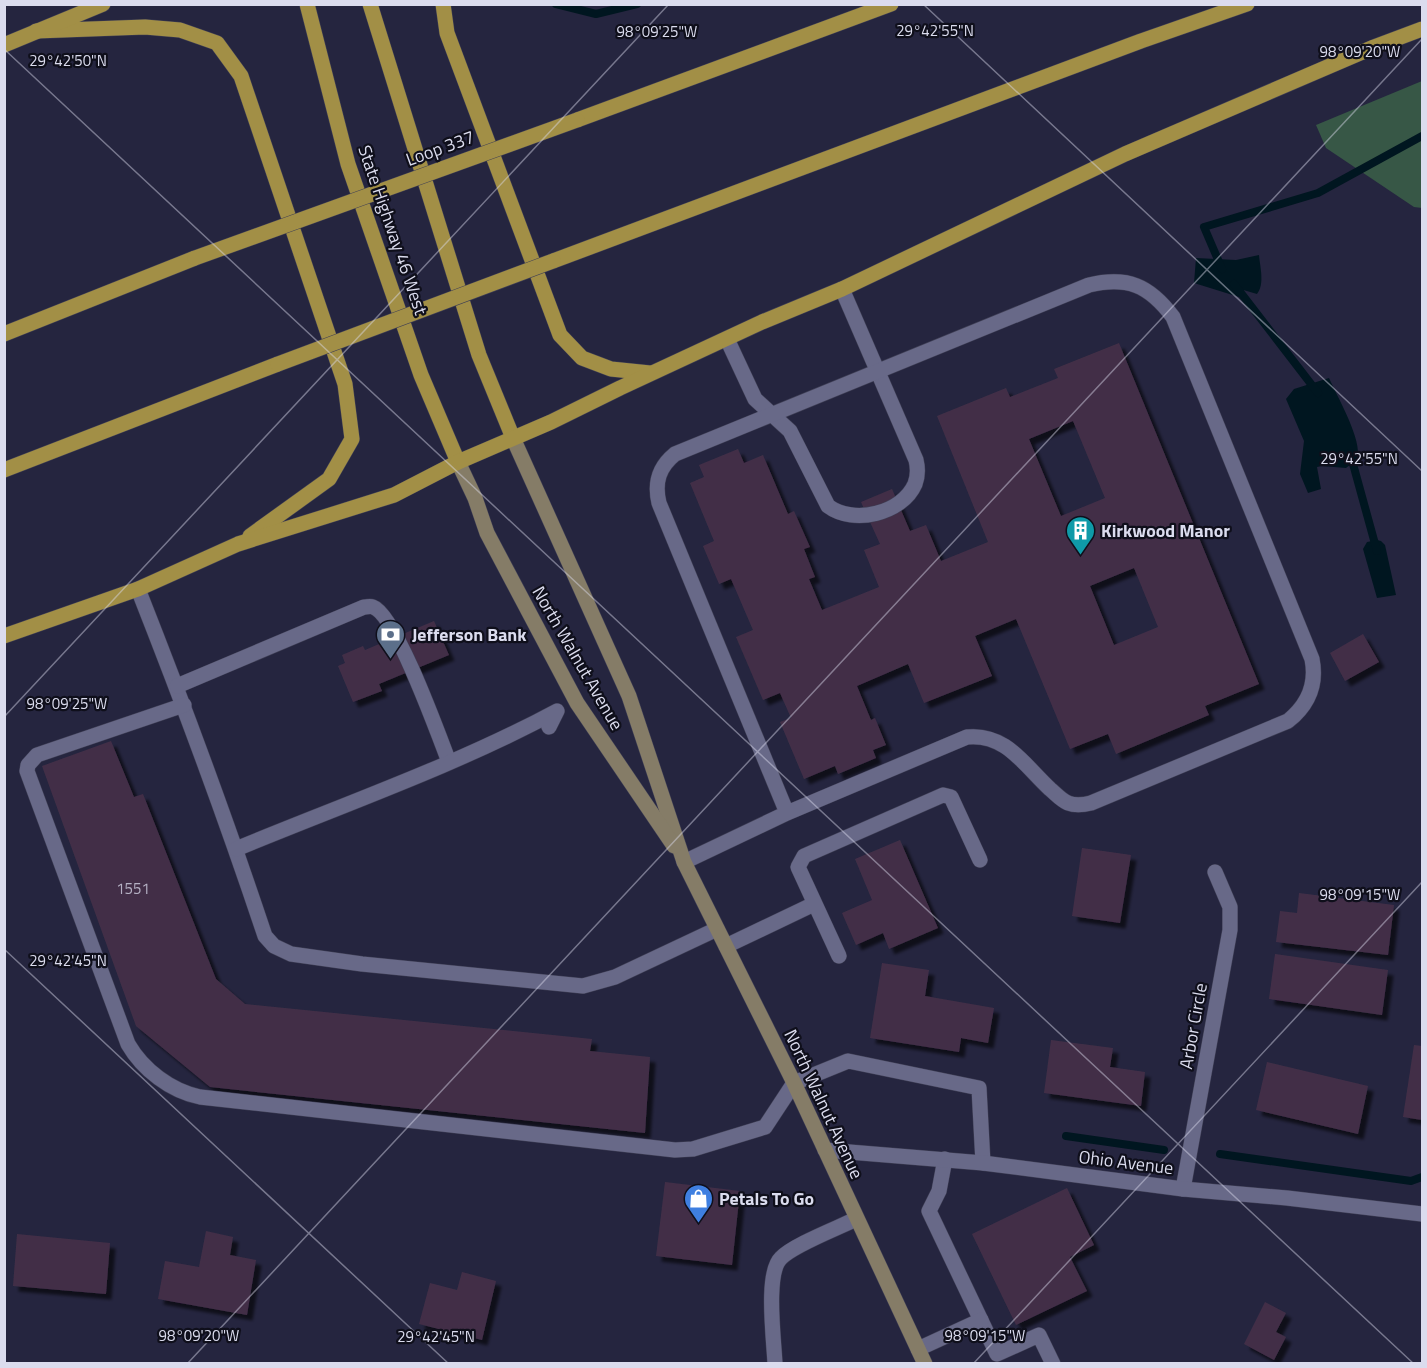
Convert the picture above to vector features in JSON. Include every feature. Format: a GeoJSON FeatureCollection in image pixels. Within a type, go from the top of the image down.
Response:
{"type":"FeatureCollection","features":[{"type":"Feature","properties":{"kind":"main road"},"geometry":{"type":"LineString","coordinates":[[4,45],[103,4]]}},
{"type":"Feature","properties":{"kind":"main road","name":"State Highway 46 West"},"geometry":{"type":"LineString","coordinates":[[307,4],[348,164],[421,375],[458,462]]}},
{"type":"Feature","properties":{"kind":"main road"},"geometry":{"type":"LineString","coordinates":[[370,4],[479,355],[513,438]]}},
{"type":"Feature","properties":{"kind":"main road"},"geometry":{"type":"LineString","coordinates":[[443,4],[447,33],[560,335],[582,358],[611,369],[651,373]]}},
{"type":"Feature","properties":{"kind":"main road","name":"Loop 337"},"geometry":{"type":"LineString","coordinates":[[4,334],[195,258],[891,4]]}},
{"type":"Feature","properties":{"kind":"main road"},"geometry":{"type":"LineString","coordinates":[[4,470],[278,364],[1130,45],[1247,4]]}},
{"type":"Feature","properties":{"kind":"main road"},"geometry":{"type":"LineString","coordinates":[[36,31],[145,27],[180,30],[217,44],[241,76],[345,384],[352,439],[329,479],[238,544]]}},
{"type":"Feature","properties":{"kind":"main road"},"geometry":{"type":"LineString","coordinates":[[4,636],[138,589],[238,544],[394,495],[458,462],[762,322],[842,289],[1125,154],[1374,46],[1422,29]]}},
{"type":"Feature","properties":{"kind":"main road","name":"North Walnut Avenue"},"geometry":{"type":"LineString","coordinates":[[513,438],[629,696],[684,862]]}},
{"type":"Feature","properties":{"kind":"main road","name":"North Walnut Avenue"},"geometry":{"type":"LineString","coordinates":[[458,462],[475,498],[487,533],[577,703],[684,862],[794,1083],[856,1220],[922,1356]]}},
{"type":"Feature","properties":{"kind":"street"},"geometry":{"type":"LineString","coordinates":[[684,862],[787,813],[955,741],[978,736],[1001,742],[1067,803],[1079,805],[1091,803],[1288,721],[1305,704],[1313,681],[1312,659],[1173,317],[1163,303],[1151,294],[1135,285],[1121,281],[1089,285],[675,454],[668,460],[659,474],[657,493],[787,813]]}},
{"type":"Feature","properties":{"kind":"street"},"geometry":{"type":"LineString","coordinates":[[727,339],[755,399],[790,431],[828,506],[835,512],[844,514],[879,513],[902,501],[910,493],[916,482],[918,471],[916,460],[842,289]]}},
{"type":"Feature","properties":{"kind":"street"},"geometry":{"type":"LineString","coordinates":[[138,589],[184,705],[265,936],[274,946],[291,954],[362,964],[583,986],[615,977],[717,929]]}},
{"type":"Feature","properties":{"kind":"street"},"geometry":{"type":"LineString","coordinates":[[177,686],[364,607],[373,607],[383,615],[397,636],[449,762]]}},
{"type":"Feature","properties":{"kind":"street"},"geometry":{"type":"LineString","coordinates":[[184,705],[37,755],[28,765],[27,771],[128,1044],[139,1060],[171,1087],[200,1096],[683,1150],[765,1127],[794,1083],[848,1061],[979,1088],[983,1163]]}},
{"type":"Feature","properties":{"kind":"street"},"geometry":{"type":"LineString","coordinates":[[236,849],[449,762],[524,729],[557,711],[549,727]]}},
{"type":"Feature","properties":{"kind":"street"},"geometry":{"type":"LineString","coordinates":[[839,956],[798,867],[804,856],[943,795],[951,797],[980,860]]}},
{"type":"Feature","properties":{"kind":"street","name":"Arbor Circle"},"geometry":{"type":"LineString","coordinates":[[1183,1189],[1230,930],[1230,907],[1215,873]]}},
{"type":"Feature","properties":{"kind":"street"},"geometry":{"type":"LineString","coordinates":[[726,946],[814,904]]}},
{"type":"Feature","properties":{"kind":"street","name":"Ohio Avenue"},"geometry":{"type":"LineString","coordinates":[[825,1150],[983,1163],[1183,1189],[1287,1198],[1422,1214]]}},
{"type":"Feature","properties":{"kind":"street"},"geometry":{"type":"LineString","coordinates":[[945,1159],[939,1191],[929,1211],[997,1354],[1039,1335],[1053,1364]]}},
{"type":"Feature","properties":{"kind":"street"},"geometry":{"type":"LineString","coordinates":[[775,1364],[772,1278],[776,1263],[786,1253],[856,1220]]}},
{"type":"Feature","properties":{"kind":"street"},"geometry":{"type":"LineString","coordinates":[[922,1356],[981,1320]]}},
{"type":"Feature","properties":{"kind":"green space"},"geometry":{"type":"Polygon","coordinates":[[[1422,81],[1422,208],[1414,207],[1326,148],[1316,125],[1422,81]]]}},
{"type":"Feature","properties":{"kind":"water"},"geometry":{"type":"Polygon","coordinates":[[[1259,255],[1261,280],[1257,294],[1240,289],[1239,297],[1194,283],[1196,258],[1236,260],[1259,255]]]}},
{"type":"Feature","properties":{"kind":"water"},"geometry":{"type":"Polygon","coordinates":[[[1329,378],[1355,436],[1358,456],[1346,468],[1317,467],[1321,489],[1308,493],[1300,474],[1304,441],[1286,399],[1294,389],[1329,378]]]}},
{"type":"Feature","properties":{"kind":"water"},"geometry":{"type":"Polygon","coordinates":[[[1377,540],[1385,545],[1396,595],[1377,598],[1363,549],[1367,542],[1377,540]]]}},
{"type":"Feature","properties":{"kind":"building","name":"Kirkwood Manor"},"geometry":{"type":"Polygon","coordinates":[[[1119,343],[1259,684],[1205,706],[1209,715],[1116,754],[1108,734],[1070,749],[1016,619],[975,636],[992,676],[924,703],[908,664],[857,686],[871,720],[875,718],[886,745],[873,750],[876,758],[838,774],[835,766],[804,779],[780,722],[791,718],[780,693],[763,700],[736,637],[753,630],[731,579],[719,584],[703,546],[714,541],[690,483],[704,477],[699,465],[738,449],[744,463],[763,455],[788,514],[794,511],[810,547],[804,549],[815,577],[809,579],[822,610],[879,587],[864,550],[880,544],[861,502],[892,489],[910,531],[926,525],[941,561],[988,542],[937,416],[1006,388],[1010,397],[1058,378],[1054,369],[1119,343]],[[1073,421],[1029,439],[1061,516],[1105,498],[1073,421]],[[1134,568],[1090,586],[1114,645],[1158,627],[1134,568]]]}},
{"type":"Feature","properties":{"kind":"building","name":"Jefferson Bank"},"geometry":{"type":"Polygon","coordinates":[[[434,621],[449,655],[379,684],[382,691],[353,702],[338,666],[345,663],[342,655],[363,646],[365,650],[434,621]]]}},
{"type":"Feature","properties":{"kind":"building"},"geometry":{"type":"Polygon","coordinates":[[[1363,634],[1379,662],[1345,681],[1330,653],[1363,634]]]}},
{"type":"Feature","properties":{"kind":"building"},"geometry":{"type":"Polygon","coordinates":[[[111,741],[134,797],[143,794],[216,979],[245,1004],[592,1039],[590,1051],[650,1057],[645,1133],[210,1087],[136,1026],[42,766],[111,741]]]}},
{"type":"Feature","properties":{"kind":"building"},"geometry":{"type":"Polygon","coordinates":[[[900,840],[938,928],[889,949],[883,933],[856,945],[842,913],[872,900],[855,859],[900,840]]]}},
{"type":"Feature","properties":{"kind":"building"},"geometry":{"type":"Polygon","coordinates":[[[1082,848],[1131,855],[1120,923],[1072,916],[1082,848]]]}},
{"type":"Feature","properties":{"kind":"building"},"geometry":{"type":"Polygon","coordinates":[[[1299,893],[1394,905],[1388,955],[1276,942],[1280,911],[1297,913],[1299,893]]]}},
{"type":"Feature","properties":{"kind":"building"},"geometry":{"type":"Polygon","coordinates":[[[1275,954],[1388,970],[1382,1015],[1269,999],[1275,954]]]}},
{"type":"Feature","properties":{"kind":"building"},"geometry":{"type":"Polygon","coordinates":[[[882,963],[929,970],[925,996],[994,1008],[988,1043],[961,1038],[959,1052],[870,1038],[882,963]]]}},
{"type":"Feature","properties":{"kind":"building"},"geometry":{"type":"Polygon","coordinates":[[[1051,1040],[1113,1048],[1110,1067],[1145,1072],[1141,1106],[1044,1093],[1051,1040]]]}},
{"type":"Feature","properties":{"kind":"building"},"geometry":{"type":"Polygon","coordinates":[[[1414,1045],[1422,1046],[1422,1120],[1403,1117],[1414,1045]]]}},
{"type":"Feature","properties":{"kind":"building"},"geometry":{"type":"Polygon","coordinates":[[[1267,1062],[1368,1086],[1358,1134],[1256,1110],[1267,1062]]]}},
{"type":"Feature","properties":{"kind":"building","name":"Petals To Go"},"geometry":{"type":"Polygon","coordinates":[[[665,1182],[740,1191],[732,1265],[656,1256],[665,1182]]]}},
{"type":"Feature","properties":{"kind":"building"},"geometry":{"type":"Polygon","coordinates":[[[1067,1188],[1094,1245],[1070,1257],[1087,1291],[1016,1325],[972,1234],[1067,1188]]]}},
{"type":"Feature","properties":{"kind":"building"},"geometry":{"type":"Polygon","coordinates":[[[206,1231],[233,1237],[230,1255],[256,1260],[247,1315],[158,1299],[165,1261],[199,1267],[206,1231]]]}},
{"type":"Feature","properties":{"kind":"building"},"geometry":{"type":"Polygon","coordinates":[[[17,1234],[110,1243],[106,1294],[13,1286],[17,1234]]]}},
{"type":"Feature","properties":{"kind":"building"},"geometry":{"type":"Polygon","coordinates":[[[462,1272],[496,1281],[482,1340],[419,1324],[430,1283],[457,1290],[462,1272]]]}},
{"type":"Feature","properties":{"kind":"building"},"geometry":{"type":"Polygon","coordinates":[[[1265,1302],[1286,1313],[1276,1332],[1286,1337],[1274,1360],[1244,1344],[1265,1302]]]}},
{"type":"Feature","properties":{"kind":"waterway"},"geometry":{"type":"LineString","coordinates":[[556,4],[596,14],[637,4]]}},
{"type":"Feature","properties":{"kind":"waterway"},"geometry":{"type":"LineString","coordinates":[[1222,269],[1204,227],[1318,193],[1422,136]]}},
{"type":"Feature","properties":{"kind":"waterway"},"geometry":{"type":"LineString","coordinates":[[1234,284],[1318,393]]}},
{"type":"Feature","properties":{"kind":"waterway"},"geometry":{"type":"LineString","coordinates":[[1350,453],[1377,551]]}},
{"type":"Feature","properties":{"kind":"waterway"},"geometry":{"type":"LineString","coordinates":[[1066,1136],[1164,1150]]}},
{"type":"Feature","properties":{"kind":"waterway"},"geometry":{"type":"LineString","coordinates":[[1220,1154],[1411,1181],[1422,1177]]}},
{"type":"Feature","properties":{"kind":"place","name":"Kirkwood Manor"},"geometry":{"type":"Point","coordinates":[1080,556]}},
{"type":"Feature","properties":{"kind":"place","name":"Jefferson Bank"},"geometry":{"type":"Point","coordinates":[391,660]}},
{"type":"Feature","properties":{"kind":"place","name":"Petals To Go"},"geometry":{"type":"Point","coordinates":[698,1224]}}]}
